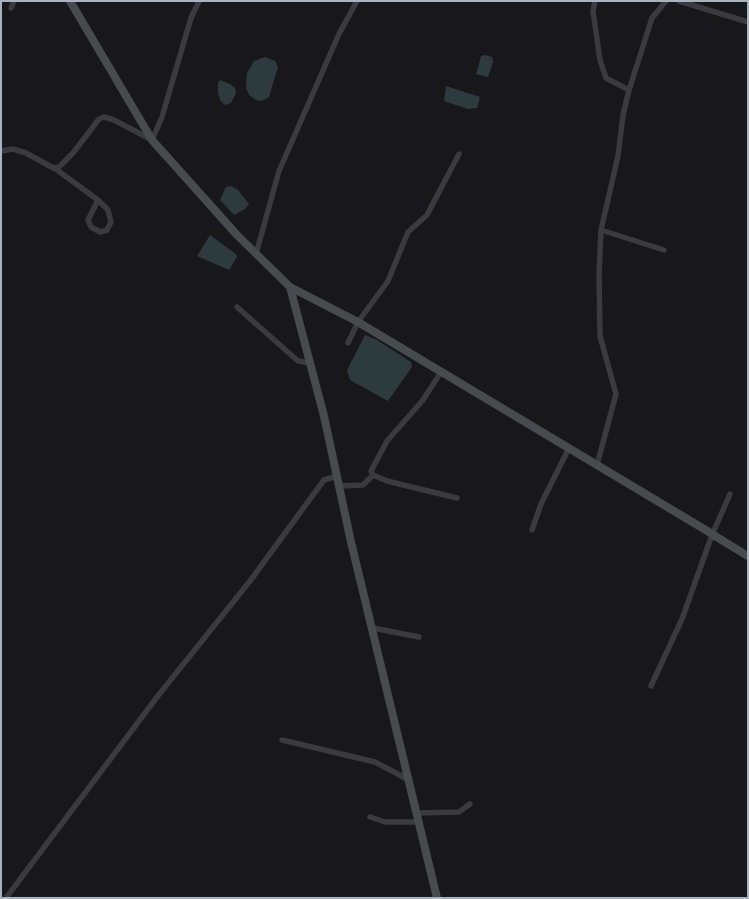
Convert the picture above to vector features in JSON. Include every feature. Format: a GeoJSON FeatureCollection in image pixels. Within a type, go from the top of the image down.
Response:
{"type":"FeatureCollection","features":[{"type":"Feature","properties":{"kind":"main road"},"geometry":{"type":"LineString","coordinates":[[70,1],[152,140],[256,254],[290,287],[358,322],[748,556]]}},
{"type":"Feature","properties":{"kind":"main road"},"geometry":{"type":"LineString","coordinates":[[290,287],[340,486],[351,542],[437,898]]}},
{"type":"Feature","properties":{"kind":"street"},"geometry":{"type":"LineString","coordinates":[[11,8],[14,1]]}},
{"type":"Feature","properties":{"kind":"street"},"geometry":{"type":"LineString","coordinates":[[53,168],[58,167],[73,152],[99,118],[104,117],[114,120],[152,140],[162,117],[191,18],[199,1]]}},
{"type":"Feature","properties":{"kind":"street"},"geometry":{"type":"LineString","coordinates":[[256,254],[273,187],[339,34],[357,1]]}},
{"type":"Feature","properties":{"kind":"street"},"geometry":{"type":"LineString","coordinates":[[595,1],[593,11],[600,60],[606,78],[629,90]]}},
{"type":"Feature","properties":{"kind":"street"},"geometry":{"type":"LineString","coordinates":[[597,465],[616,394],[600,336],[599,274],[601,230],[618,156],[623,115],[629,90],[652,18],[666,1]]}},
{"type":"Feature","properties":{"kind":"street"},"geometry":{"type":"LineString","coordinates":[[679,1],[748,22]]}},
{"type":"Feature","properties":{"kind":"street"},"geometry":{"type":"LineString","coordinates":[[1,151],[14,149],[26,153],[53,168],[98,200],[108,210],[111,222],[107,230],[100,232],[91,227],[88,220],[98,200]]}},
{"type":"Feature","properties":{"kind":"street"},"geometry":{"type":"LineString","coordinates":[[348,343],[358,322],[388,281],[408,232],[427,215],[459,154]]}},
{"type":"Feature","properties":{"kind":"street"},"geometry":{"type":"LineString","coordinates":[[601,230],[664,250]]}},
{"type":"Feature","properties":{"kind":"street"},"geometry":{"type":"LineString","coordinates":[[236,307],[298,361],[309,363]]}},
{"type":"Feature","properties":{"kind":"street"},"geometry":{"type":"LineString","coordinates":[[373,476],[371,471],[387,441],[423,400],[442,372]]}},
{"type":"Feature","properties":{"kind":"street"},"geometry":{"type":"LineString","coordinates":[[532,530],[541,504],[569,448]]}},
{"type":"Feature","properties":{"kind":"street"},"geometry":{"type":"LineString","coordinates":[[6,898],[157,697],[250,581],[324,480],[337,476]]}},
{"type":"Feature","properties":{"kind":"street"},"geometry":{"type":"LineString","coordinates":[[340,486],[363,485],[373,476]]}},
{"type":"Feature","properties":{"kind":"street"},"geometry":{"type":"LineString","coordinates":[[373,476],[457,498]]}},
{"type":"Feature","properties":{"kind":"street"},"geometry":{"type":"LineString","coordinates":[[651,686],[682,619],[712,535],[730,494]]}},
{"type":"Feature","properties":{"kind":"street"},"geometry":{"type":"LineString","coordinates":[[373,628],[419,637]]}},
{"type":"Feature","properties":{"kind":"street"},"geometry":{"type":"LineString","coordinates":[[282,740],[375,762],[409,780]]}},
{"type":"Feature","properties":{"kind":"street"},"geometry":{"type":"LineString","coordinates":[[417,813],[459,812],[470,804]]}},
{"type":"Feature","properties":{"kind":"street"},"geometry":{"type":"LineString","coordinates":[[370,817],[384,822],[419,822]]}},
{"type":"Feature","properties":{"kind":"shaded area"},"geometry":{"type":"Polygon","coordinates":[[[481,56],[492,57],[493,62],[488,77],[476,74],[481,56]]]}},
{"type":"Feature","properties":{"kind":"shaded area"},"geometry":{"type":"Polygon","coordinates":[[[265,57],[275,61],[278,67],[269,97],[262,101],[256,100],[249,95],[246,88],[247,73],[254,61],[265,57]]]}},
{"type":"Feature","properties":{"kind":"shaded area"},"geometry":{"type":"Polygon","coordinates":[[[220,80],[235,88],[236,93],[231,103],[225,105],[220,100],[218,93],[218,83],[220,80]]]}},
{"type":"Feature","properties":{"kind":"shaded area"},"geometry":{"type":"Polygon","coordinates":[[[446,86],[480,97],[477,108],[468,109],[444,101],[446,86]]]}},
{"type":"Feature","properties":{"kind":"shaded area"},"geometry":{"type":"Polygon","coordinates":[[[231,186],[238,190],[249,204],[245,209],[234,215],[220,200],[226,187],[231,186]]]}},
{"type":"Feature","properties":{"kind":"shaded area"},"geometry":{"type":"Polygon","coordinates":[[[210,235],[236,254],[237,257],[229,270],[197,256],[210,235]]]}},
{"type":"Feature","properties":{"kind":"shaded area"},"geometry":{"type":"Polygon","coordinates":[[[365,335],[377,340],[411,362],[412,367],[388,401],[350,380],[347,370],[365,335]]]}}]}
